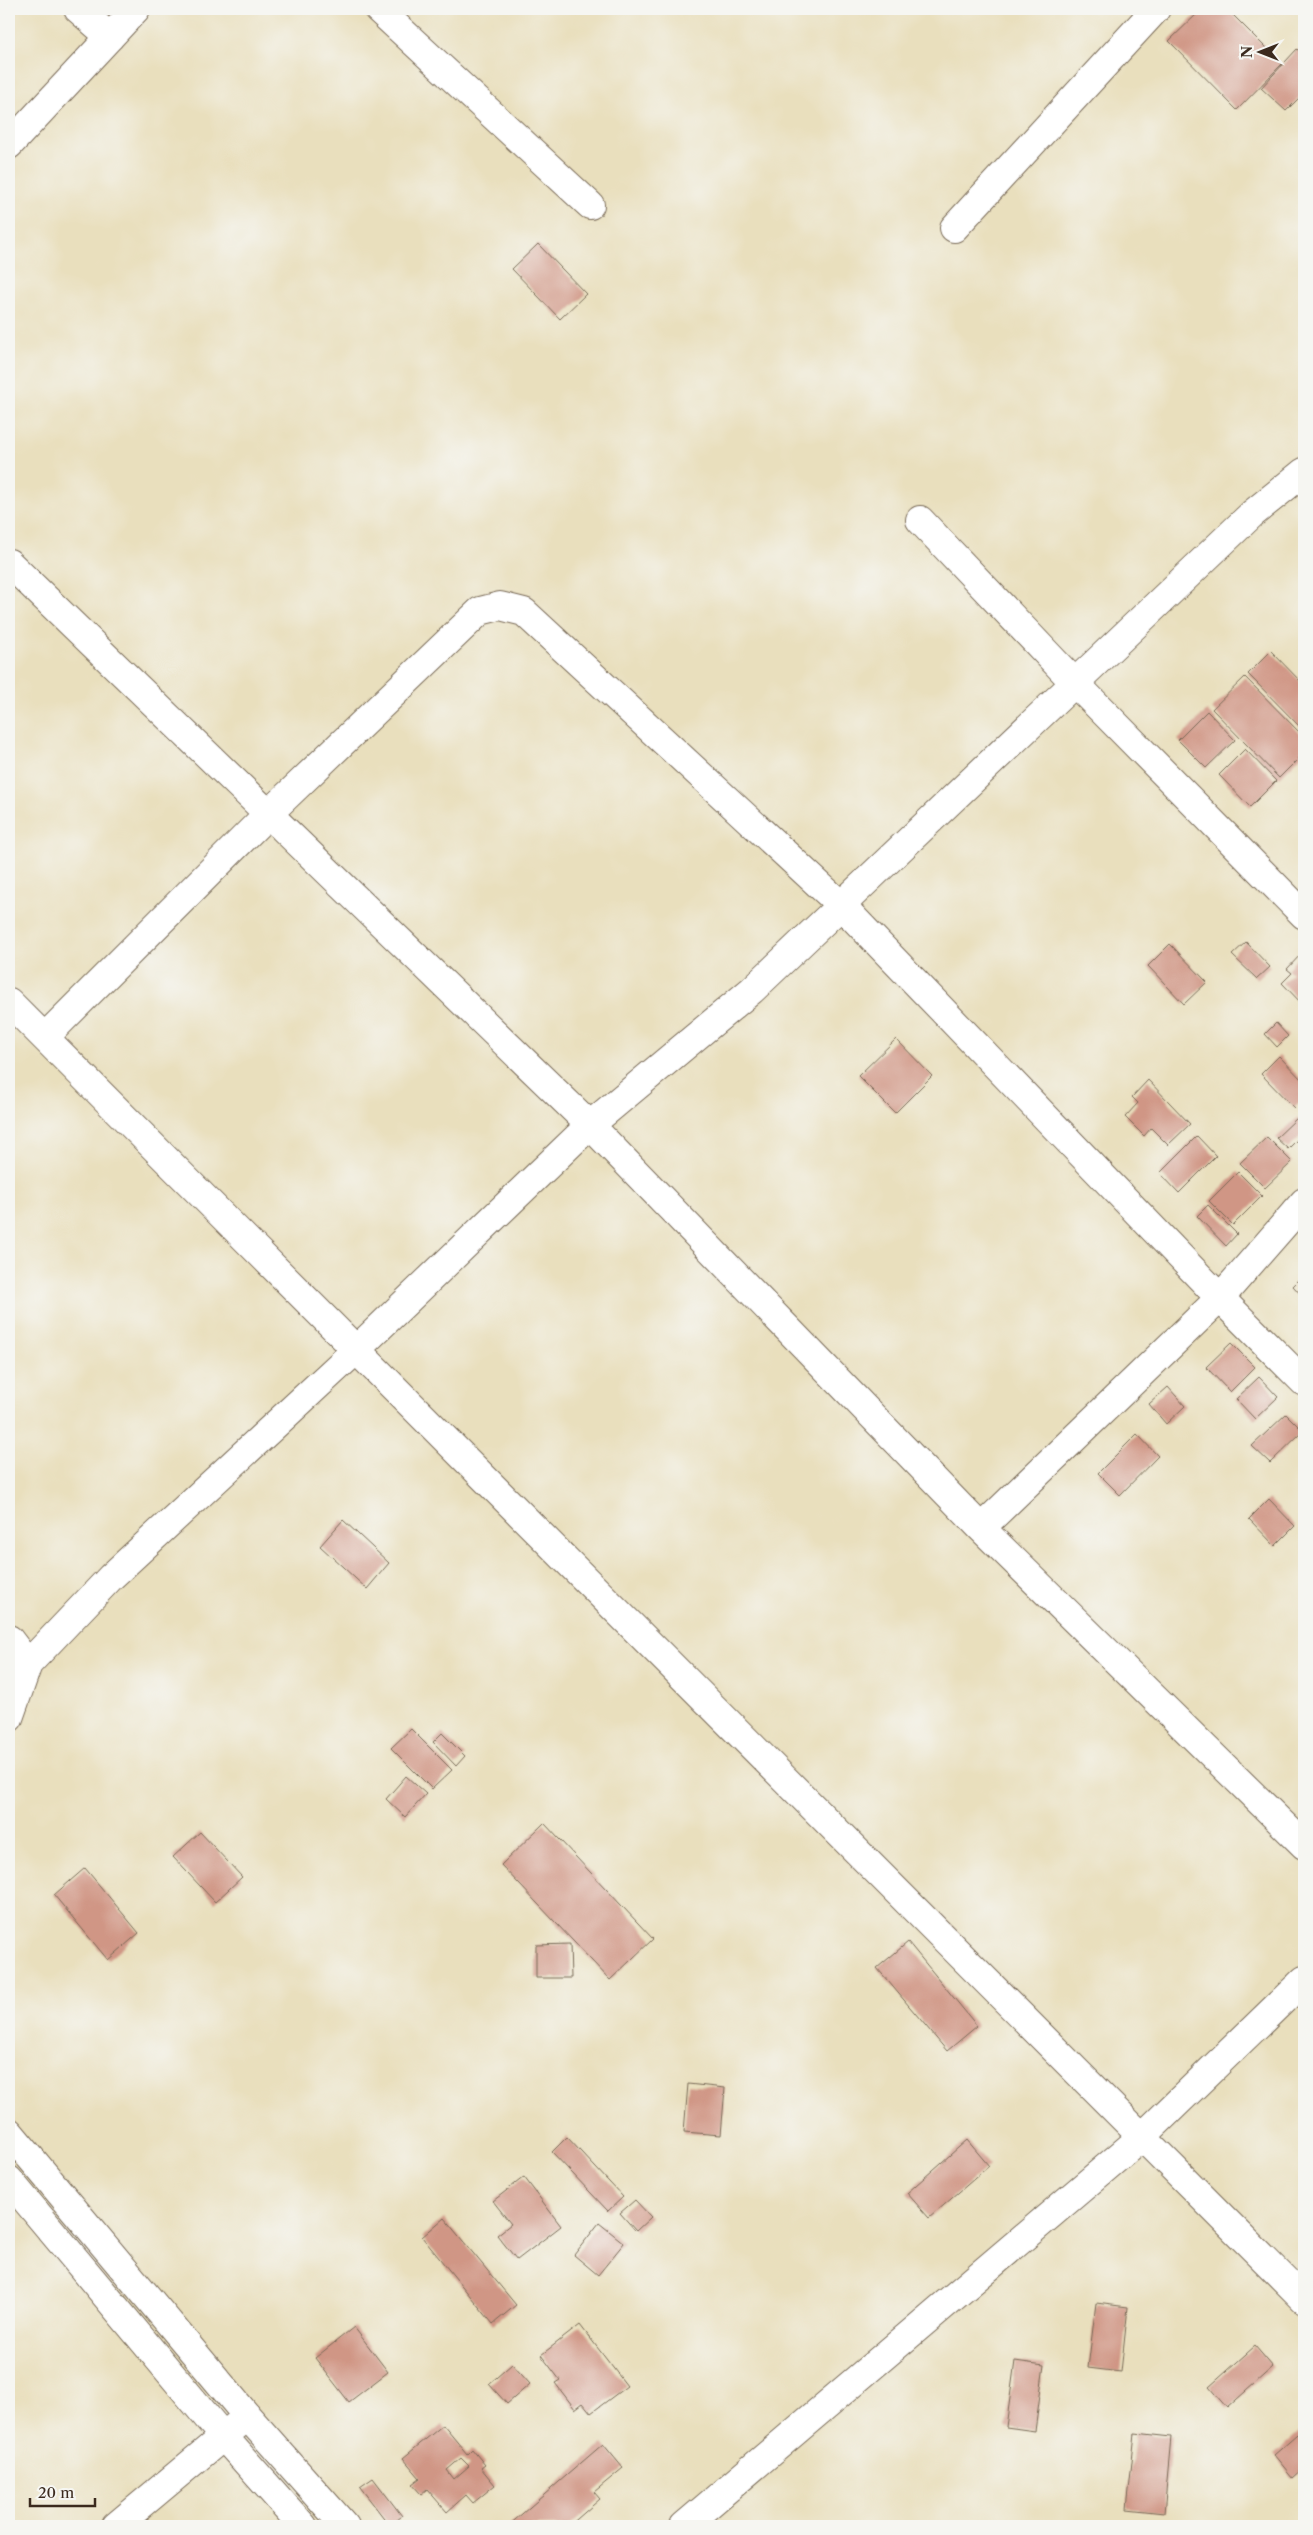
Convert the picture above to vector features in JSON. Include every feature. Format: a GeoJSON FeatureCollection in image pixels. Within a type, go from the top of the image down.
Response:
{"type":"FeatureCollection","features":[{"type":"Feature","properties":{"kind":"street"},"geometry":{"type":"LineString","coordinates":[[78,9],[110,37]]}},
{"type":"Feature","properties":{"kind":"street"},"geometry":{"type":"LineString","coordinates":[[9,146],[136,9]]}},
{"type":"Feature","properties":{"kind":"street"},"geometry":{"type":"LineString","coordinates":[[378,9],[590,205]]}},
{"type":"Feature","properties":{"kind":"street"},"geometry":{"type":"LineString","coordinates":[[954,228],[1156,9]]}},
{"type":"Feature","properties":{"kind":"street"},"geometry":{"type":"LineString","coordinates":[[9,1718],[28,1664],[111,1577],[357,1349],[590,1126],[752,990],[1252,514],[1304,472]]}},
{"type":"Feature","properties":{"kind":"street"},"geometry":{"type":"LineString","coordinates":[[920,520],[1075,683],[1304,915]]}},
{"type":"Feature","properties":{"kind":"street"},"geometry":{"type":"LineString","coordinates":[[9,563],[590,1126],[981,1528],[1304,1845]]}},
{"type":"Feature","properties":{"kind":"street"},"geometry":{"type":"LineString","coordinates":[[45,1037],[268,814],[480,611],[500,606],[524,612],[842,906],[1220,1298],[1304,1382]]}},
{"type":"Feature","properties":{"kind":"street"},"geometry":{"type":"LineString","coordinates":[[9,1002],[1304,2299]]}},
{"type":"Feature","properties":{"kind":"street"},"geometry":{"type":"LineString","coordinates":[[981,1528],[1220,1298],[1304,1202]]}},
{"type":"Feature","properties":{"kind":"street"},"geometry":{"type":"LineString","coordinates":[[9,1639],[28,1664]]}},
{"type":"Feature","properties":{"kind":"street"},"geometry":{"type":"LineString","coordinates":[[684,2526],[1142,2137],[1304,1980]]}},
{"type":"Feature","properties":{"kind":"street"},"geometry":{"type":"LineString","coordinates":[[9,2132],[248,2417],[345,2526]]}},
{"type":"Feature","properties":{"kind":"street"},"geometry":{"type":"LineString","coordinates":[[9,2180],[222,2435],[304,2526]]}},
{"type":"Feature","properties":{"kind":"street"},"geometry":{"type":"LineString","coordinates":[[124,2317],[147,2296]]}},
{"type":"Feature","properties":{"kind":"street"},"geometry":{"type":"LineString","coordinates":[[116,2526],[222,2435],[248,2417]]}},
{"type":"Feature","properties":{"kind":"building"},"geometry":{"type":"Polygon","coordinates":[[[1202,9],[1227,9],[1282,64],[1237,110],[1169,41],[1202,9]]]}},
{"type":"Feature","properties":{"kind":"building"},"geometry":{"type":"Polygon","coordinates":[[[1297,49],[1304,56],[1304,100],[1301,96],[1286,111],[1261,88],[1297,49]]]}},
{"type":"Feature","properties":{"kind":"building"},"geometry":{"type":"Polygon","coordinates":[[[538,244],[586,294],[560,319],[512,269],[538,244]]]}},
{"type":"Feature","properties":{"kind":"building"},"geometry":{"type":"Polygon","coordinates":[[[1271,651],[1304,685],[1304,731],[1248,674],[1271,651]]]}},
{"type":"Feature","properties":{"kind":"building"},"geometry":{"type":"Polygon","coordinates":[[[1245,677],[1304,737],[1304,753],[1279,778],[1212,709],[1245,677]]]}},
{"type":"Feature","properties":{"kind":"building"},"geometry":{"type":"Polygon","coordinates":[[[1207,711],[1235,740],[1206,768],[1178,740],[1207,711]]]}},
{"type":"Feature","properties":{"kind":"building"},"geometry":{"type":"Polygon","coordinates":[[[1245,749],[1276,781],[1250,807],[1219,775],[1245,749]]]}},
{"type":"Feature","properties":{"kind":"building"},"geometry":{"type":"Polygon","coordinates":[[[1246,942],[1270,967],[1257,979],[1232,955],[1246,942]]]}},
{"type":"Feature","properties":{"kind":"building"},"geometry":{"type":"Polygon","coordinates":[[[1170,944],[1207,982],[1184,1004],[1148,966],[1170,944]]]}},
{"type":"Feature","properties":{"kind":"building"},"geometry":{"type":"Polygon","coordinates":[[[1302,953],[1304,955],[1304,1006],[1282,983],[1292,973],[1287,969],[1302,953]]]}},
{"type":"Feature","properties":{"kind":"building"},"geometry":{"type":"Polygon","coordinates":[[[1276,1023],[1288,1036],[1277,1047],[1265,1034],[1276,1023]]]}},
{"type":"Feature","properties":{"kind":"building"},"geometry":{"type":"Polygon","coordinates":[[[896,1039],[932,1076],[895,1113],[858,1076],[896,1039]]]}},
{"type":"Feature","properties":{"kind":"building"},"geometry":{"type":"Polygon","coordinates":[[[1279,1056],[1304,1082],[1304,1098],[1294,1108],[1261,1074],[1279,1056]]]}},
{"type":"Feature","properties":{"kind":"building"},"geometry":{"type":"Polygon","coordinates":[[[1148,1080],[1190,1124],[1168,1145],[1151,1128],[1144,1136],[1125,1117],[1138,1103],[1132,1097],[1148,1080]]]}},
{"type":"Feature","properties":{"kind":"building"},"geometry":{"type":"Polygon","coordinates":[[[1297,1118],[1304,1126],[1304,1133],[1288,1149],[1276,1138],[1297,1118]]]}},
{"type":"Feature","properties":{"kind":"building"},"geometry":{"type":"Polygon","coordinates":[[[1197,1136],[1216,1156],[1179,1193],[1160,1173],[1197,1136]]]}},
{"type":"Feature","properties":{"kind":"building"},"geometry":{"type":"Polygon","coordinates":[[[1267,1137],[1292,1162],[1265,1188],[1240,1163],[1267,1137]]]}},
{"type":"Feature","properties":{"kind":"building"},"geometry":{"type":"Polygon","coordinates":[[[1238,1172],[1262,1196],[1233,1225],[1209,1201],[1238,1172]]]}},
{"type":"Feature","properties":{"kind":"building"},"geometry":{"type":"Polygon","coordinates":[[[1208,1205],[1237,1234],[1226,1246],[1197,1216],[1208,1205]]]}},
{"type":"Feature","properties":{"kind":"building"},"geometry":{"type":"Polygon","coordinates":[[[1304,1275],[1304,1298],[1293,1286],[1304,1275]]]}},
{"type":"Feature","properties":{"kind":"building"},"geometry":{"type":"Polygon","coordinates":[[[1231,1343],[1255,1367],[1230,1392],[1206,1367],[1231,1343]]]}},
{"type":"Feature","properties":{"kind":"building"},"geometry":{"type":"Polygon","coordinates":[[[1259,1377],[1278,1397],[1255,1419],[1236,1399],[1259,1377]]]}},
{"type":"Feature","properties":{"kind":"building"},"geometry":{"type":"Polygon","coordinates":[[[1168,1387],[1185,1406],[1166,1424],[1149,1404],[1168,1387]]]}},
{"type":"Feature","properties":{"kind":"building"},"geometry":{"type":"Polygon","coordinates":[[[1286,1414],[1303,1431],[1270,1463],[1252,1446],[1286,1414]]]}},
{"type":"Feature","properties":{"kind":"building"},"geometry":{"type":"Polygon","coordinates":[[[1137,1434],[1158,1456],[1120,1495],[1098,1473],[1137,1434]]]}},
{"type":"Feature","properties":{"kind":"building"},"geometry":{"type":"Polygon","coordinates":[[[1269,1499],[1295,1526],[1275,1546],[1249,1519],[1269,1499]]]}},
{"type":"Feature","properties":{"kind":"building"},"geometry":{"type":"Polygon","coordinates":[[[343,1520],[389,1563],[367,1589],[320,1546],[343,1520]]]}},
{"type":"Feature","properties":{"kind":"building"},"geometry":{"type":"Polygon","coordinates":[[[411,1729],[452,1770],[432,1789],[391,1748],[411,1729]]]}},
{"type":"Feature","properties":{"kind":"building"},"geometry":{"type":"Polygon","coordinates":[[[442,1733],[465,1756],[456,1766],[433,1742],[442,1733]]]}},
{"type":"Feature","properties":{"kind":"building"},"geometry":{"type":"Polygon","coordinates":[[[406,1776],[426,1794],[405,1817],[386,1799],[406,1776]]]}},
{"type":"Feature","properties":{"kind":"building"},"geometry":{"type":"Polygon","coordinates":[[[544,1823],[653,1939],[610,1980],[501,1865],[544,1823]]]}},
{"type":"Feature","properties":{"kind":"building"},"geometry":{"type":"Polygon","coordinates":[[[200,1832],[242,1877],[215,1902],[173,1857],[200,1832]]]}},
{"type":"Feature","properties":{"kind":"building"},"geometry":{"type":"Polygon","coordinates":[[[85,1868],[139,1933],[108,1960],[54,1895],[85,1868]]]}},
{"type":"Feature","properties":{"kind":"building"},"geometry":{"type":"Polygon","coordinates":[[[908,1942],[977,2026],[947,2051],[877,1968],[908,1942]]]}},
{"type":"Feature","properties":{"kind":"building"},"geometry":{"type":"Polygon","coordinates":[[[570,1944],[571,1978],[536,1978],[536,1945],[570,1944]]]}},
{"type":"Feature","properties":{"kind":"building"},"geometry":{"type":"Polygon","coordinates":[[[688,2084],[725,2088],[721,2135],[684,2132],[688,2084]]]}},
{"type":"Feature","properties":{"kind":"building"},"geometry":{"type":"Polygon","coordinates":[[[567,2137],[623,2197],[608,2211],[552,2152],[567,2137]]]}},
{"type":"Feature","properties":{"kind":"building"},"geometry":{"type":"Polygon","coordinates":[[[967,2140],[989,2166],[929,2218],[907,2193],[967,2140]]]}},
{"type":"Feature","properties":{"kind":"building"},"geometry":{"type":"Polygon","coordinates":[[[524,2177],[561,2226],[517,2260],[497,2235],[511,2224],[493,2201],[524,2177]]]}},
{"type":"Feature","properties":{"kind":"building"},"geometry":{"type":"Polygon","coordinates":[[[635,2200],[651,2217],[636,2231],[620,2213],[635,2200]]]}},
{"type":"Feature","properties":{"kind":"building"},"geometry":{"type":"Polygon","coordinates":[[[444,2218],[516,2305],[493,2324],[422,2237],[444,2218]]]}},
{"type":"Feature","properties":{"kind":"building"},"geometry":{"type":"Polygon","coordinates":[[[599,2223],[624,2243],[598,2275],[574,2255],[599,2223]]]}},
{"type":"Feature","properties":{"kind":"building"},"geometry":{"type":"Polygon","coordinates":[[[1096,2303],[1128,2307],[1121,2372],[1088,2368],[1096,2303]]]}},
{"type":"Feature","properties":{"kind":"building"},"geometry":{"type":"Polygon","coordinates":[[[580,2325],[627,2386],[591,2413],[583,2403],[575,2409],[555,2383],[560,2380],[541,2355],[580,2325]]]}},
{"type":"Feature","properties":{"kind":"building"},"geometry":{"type":"Polygon","coordinates":[[[354,2327],[388,2372],[349,2402],[315,2358],[354,2327]]]}},
{"type":"Feature","properties":{"kind":"building"},"geometry":{"type":"Polygon","coordinates":[[[1255,2346],[1273,2367],[1227,2408],[1209,2387],[1255,2346]]]}},
{"type":"Feature","properties":{"kind":"building"},"geometry":{"type":"Polygon","coordinates":[[[1015,2361],[1044,2365],[1035,2431],[1006,2427],[1015,2361]]]}},
{"type":"Feature","properties":{"kind":"building"},"geometry":{"type":"Polygon","coordinates":[[[512,2364],[530,2384],[507,2404],[489,2384],[512,2364]]]}},
{"type":"Feature","properties":{"kind":"building"},"geometry":{"type":"Polygon","coordinates":[[[443,2425],[467,2454],[472,2449],[485,2465],[481,2468],[495,2485],[473,2503],[466,2495],[447,2512],[427,2489],[421,2494],[412,2484],[420,2478],[403,2458],[443,2425]],[[461,2458],[447,2470],[454,2479],[469,2466],[461,2458]]]}},
{"type":"Feature","properties":{"kind":"building"},"geometry":{"type":"Polygon","coordinates":[[[1304,2429],[1304,2468],[1293,2478],[1274,2455],[1304,2429]]]}},
{"type":"Feature","properties":{"kind":"building"},"geometry":{"type":"Polygon","coordinates":[[[1135,2433],[1171,2437],[1164,2513],[1127,2509],[1135,2433]]]}},
{"type":"Feature","properties":{"kind":"building"},"geometry":{"type":"Polygon","coordinates":[[[603,2444],[623,2468],[594,2492],[600,2499],[569,2526],[508,2526],[603,2444]]]}},
{"type":"Feature","properties":{"kind":"building"},"geometry":{"type":"Polygon","coordinates":[[[373,2478],[402,2516],[390,2526],[360,2487],[373,2478]]]}}]}
